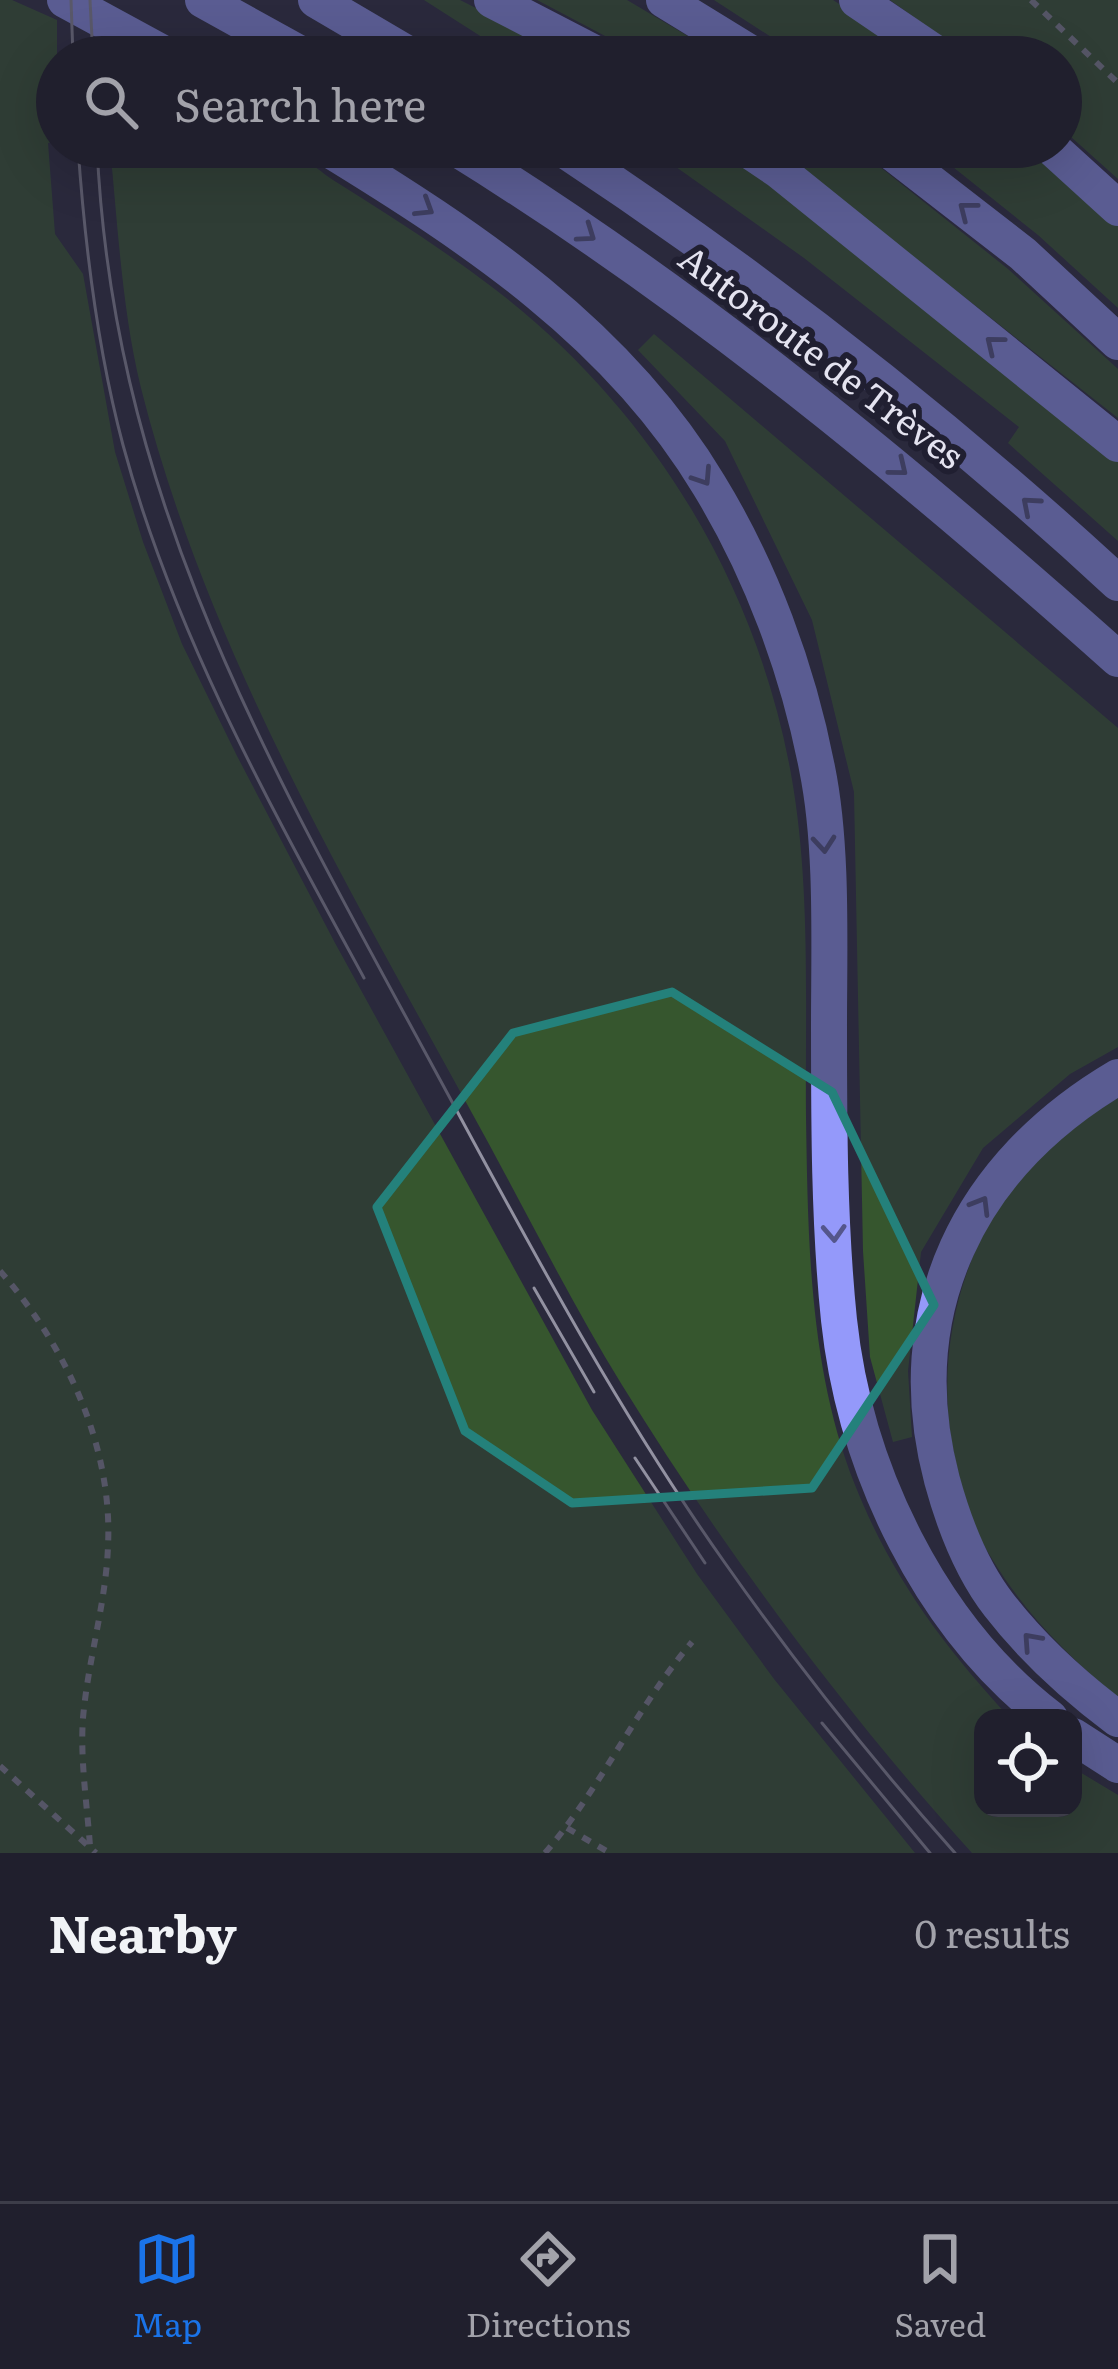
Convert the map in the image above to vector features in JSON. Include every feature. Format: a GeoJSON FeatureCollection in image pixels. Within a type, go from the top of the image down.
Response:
{"type":"FeatureCollection","features":[{"type":"Feature","properties":{"kind":"highway"},"geometry":{"type":"LineString","coordinates":[[65,0],[131,36]]}},
{"type":"Feature","properties":{"kind":"highway"},"geometry":{"type":"LineString","coordinates":[[203,0],[268,36]]}},
{"type":"Feature","properties":{"kind":"highway"},"geometry":{"type":"LineString","coordinates":[[316,0],[377,36]]}},
{"type":"Feature","properties":{"kind":"highway"},"geometry":{"type":"LineString","coordinates":[[491,0],[561,36]]}},
{"type":"Feature","properties":{"kind":"highway"},"geometry":{"type":"LineString","coordinates":[[664,0],[723,36]]}},
{"type":"Feature","properties":{"kind":"highway"},"geometry":{"type":"LineString","coordinates":[[856,0],[910,36]]}},
{"type":"Feature","properties":{"kind":"highway"},"geometry":{"type":"LineString","coordinates":[[360,168],[456,227],[541,293],[598,347],[650,403],[708,483],[760,583],[788,660],[818,770],[830,910],[829,1134],[839,1324],[859,1417],[885,1499],[941,1600],[984,1654],[1040,1709]]}},
{"type":"Feature","properties":{"kind":"highway","name":"Autoroute de Trèves"},"geometry":{"type":"LineString","coordinates":[[488,168],[741,342],[946,506],[1118,658]]}},
{"type":"Feature","properties":{"kind":"highway","name":"Autoroute de Trèves"},"geometry":{"type":"LineString","coordinates":[[590,168],[793,312],[981,463],[1118,583]]}},
{"type":"Feature","properties":{"kind":"highway"},"geometry":{"type":"LineString","coordinates":[[771,168],[1118,444]]}},
{"type":"Feature","properties":{"kind":"highway"},"geometry":{"type":"LineString","coordinates":[[913,168],[1023,254],[1118,342]]}},
{"type":"Feature","properties":{"kind":"highway"},"geometry":{"type":"LineString","coordinates":[[1074,168],[1118,208]]}},
{"type":"Feature","properties":{"kind":"highway"},"geometry":{"type":"LineString","coordinates":[[1118,1077],[1080,1099],[1030,1140],[982,1199],[948,1268],[930,1337],[929,1430],[954,1526],[996,1602],[1060,1673],[1118,1719]]}},
{"type":"Feature","properties":{"kind":"highway"},"geometry":{"type":"LineString","coordinates":[[1082,1742],[1118,1766]]}},
{"type":"Feature","properties":{"kind":"path"},"geometry":{"type":"LineString","coordinates":[[1031,0],[1069,36]]}},
{"type":"Feature","properties":{"kind":"path"},"geometry":{"type":"LineString","coordinates":[[1082,49],[1118,83]]}},
{"type":"Feature","properties":{"kind":"path"},"geometry":{"type":"LineString","coordinates":[[0,1271],[63,1358],[86,1413],[103,1473],[109,1544],[83,1721],[93,1850]]}},
{"type":"Feature","properties":{"kind":"path"},"geometry":{"type":"LineString","coordinates":[[545,1853],[567,1828],[658,1682],[692,1642]]}},
{"type":"Feature","properties":{"kind":"path"},"geometry":{"type":"LineString","coordinates":[[0,1766],[93,1850]]}},
{"type":"Feature","properties":{"kind":"path"},"geometry":{"type":"LineString","coordinates":[[567,1828],[610,1853]]}},
{"type":"Feature","properties":{"kind":"highlighted area"},"geometry":{"type":"Polygon","coordinates":[[[672,992],[832,1092],[934,1305],[812,1488],[572,1503],[465,1431],[377,1207],[513,1033],[672,992]]]}},
{"type":"Feature","properties":{"kind":"green space"},"geometry":{"type":"Polygon","coordinates":[[[0,0],[12,0],[57,20],[57,36],[36,36],[36,168],[50,168],[55,234],[83,274],[115,452],[182,644],[335,943],[592,1410],[697,1574],[774,1679],[915,1853],[0,1853],[0,0]]]}},
{"type":"Feature","properties":{"kind":"green space"},"geometry":{"type":"Polygon","coordinates":[[[424,0],[460,0],[531,36],[480,36],[424,0]]]}},
{"type":"Feature","properties":{"kind":"green space"},"geometry":{"type":"Polygon","coordinates":[[[537,0],[627,0],[688,36],[605,36],[537,0]]]}},
{"type":"Feature","properties":{"kind":"green space"},"geometry":{"type":"Polygon","coordinates":[[[714,0],[833,0],[889,36],[770,36],[714,0]]]}},
{"type":"Feature","properties":{"kind":"green space"},"geometry":{"type":"Polygon","coordinates":[[[890,0],[1118,0],[1118,179],[1082,147],[1082,36],[941,36],[890,0]]]}},
{"type":"Feature","properties":{"kind":"green space"},"geometry":{"type":"Polygon","coordinates":[[[112,168],[316,168],[453,259],[548,334],[600,386],[687,502],[752,633],[775,702],[791,774],[804,902],[810,1256],[820,1350],[840,1441],[869,1518],[902,1580],[941,1637],[1002,1709],[974,1709],[974,1817],[1082,1817],[1082,1773],[1118,1795],[1118,1853],[972,1853],[786,1627],[661,1447],[562,1281],[281,756],[202,576],[169,483],[129,329],[112,168]]]}},
{"type":"Feature","properties":{"kind":"green space"},"geometry":{"type":"Polygon","coordinates":[[[678,168],[750,168],[1118,462],[1118,541],[1008,443],[1019,427],[804,258],[678,168]]]}},
{"type":"Feature","properties":{"kind":"green space"},"geometry":{"type":"Polygon","coordinates":[[[801,168],[881,168],[1008,269],[1118,369],[1118,418],[801,168]]]}},
{"type":"Feature","properties":{"kind":"green space"},"geometry":{"type":"Polygon","coordinates":[[[954,168],[1059,168],[1118,221],[1118,308],[954,168]]]}},
{"type":"Feature","properties":{"kind":"green space"},"geometry":{"type":"Polygon","coordinates":[[[654,334],[1118,728],[1118,1047],[1070,1074],[983,1148],[921,1252],[908,1371],[912,1437],[893,1442],[870,1357],[863,1251],[854,792],[812,620],[725,441],[638,350],[654,334]]]}},
{"type":"Feature","properties":{"kind":"green space"},"geometry":{"type":"Polygon","coordinates":[[[1118,1098],[1118,1697],[1036,1619],[987,1550],[963,1493],[949,1421],[947,1379],[960,1295],[992,1217],[1044,1151],[1118,1098]]]}},
{"type":"Feature","properties":{"kind":"tram line"},"geometry":{"type":"LineString","coordinates":[[71,0],[72,36]]}},
{"type":"Feature","properties":{"kind":"tram line"},"geometry":{"type":"LineString","coordinates":[[90,0],[92,36]]}},
{"type":"Feature","properties":{"kind":"tram line"},"geometry":{"type":"LineString","coordinates":[[80,168],[99,334],[144,515],[228,718],[364,978]]}},
{"type":"Feature","properties":{"kind":"tram line"},"geometry":{"type":"LineString","coordinates":[[99,168],[109,273],[132,393],[165,508],[207,618],[308,834],[531,1247],[643,1440],[779,1638],[955,1853]]}},
{"type":"Feature","properties":{"kind":"tram line"},"geometry":{"type":"LineString","coordinates":[[534,1288],[594,1392]]}},
{"type":"Feature","properties":{"kind":"tram line"},"geometry":{"type":"LineString","coordinates":[[635,1458],[705,1563]]}},
{"type":"Feature","properties":{"kind":"tram line"},"geometry":{"type":"LineString","coordinates":[[822,1723],[930,1853]]}}]}
